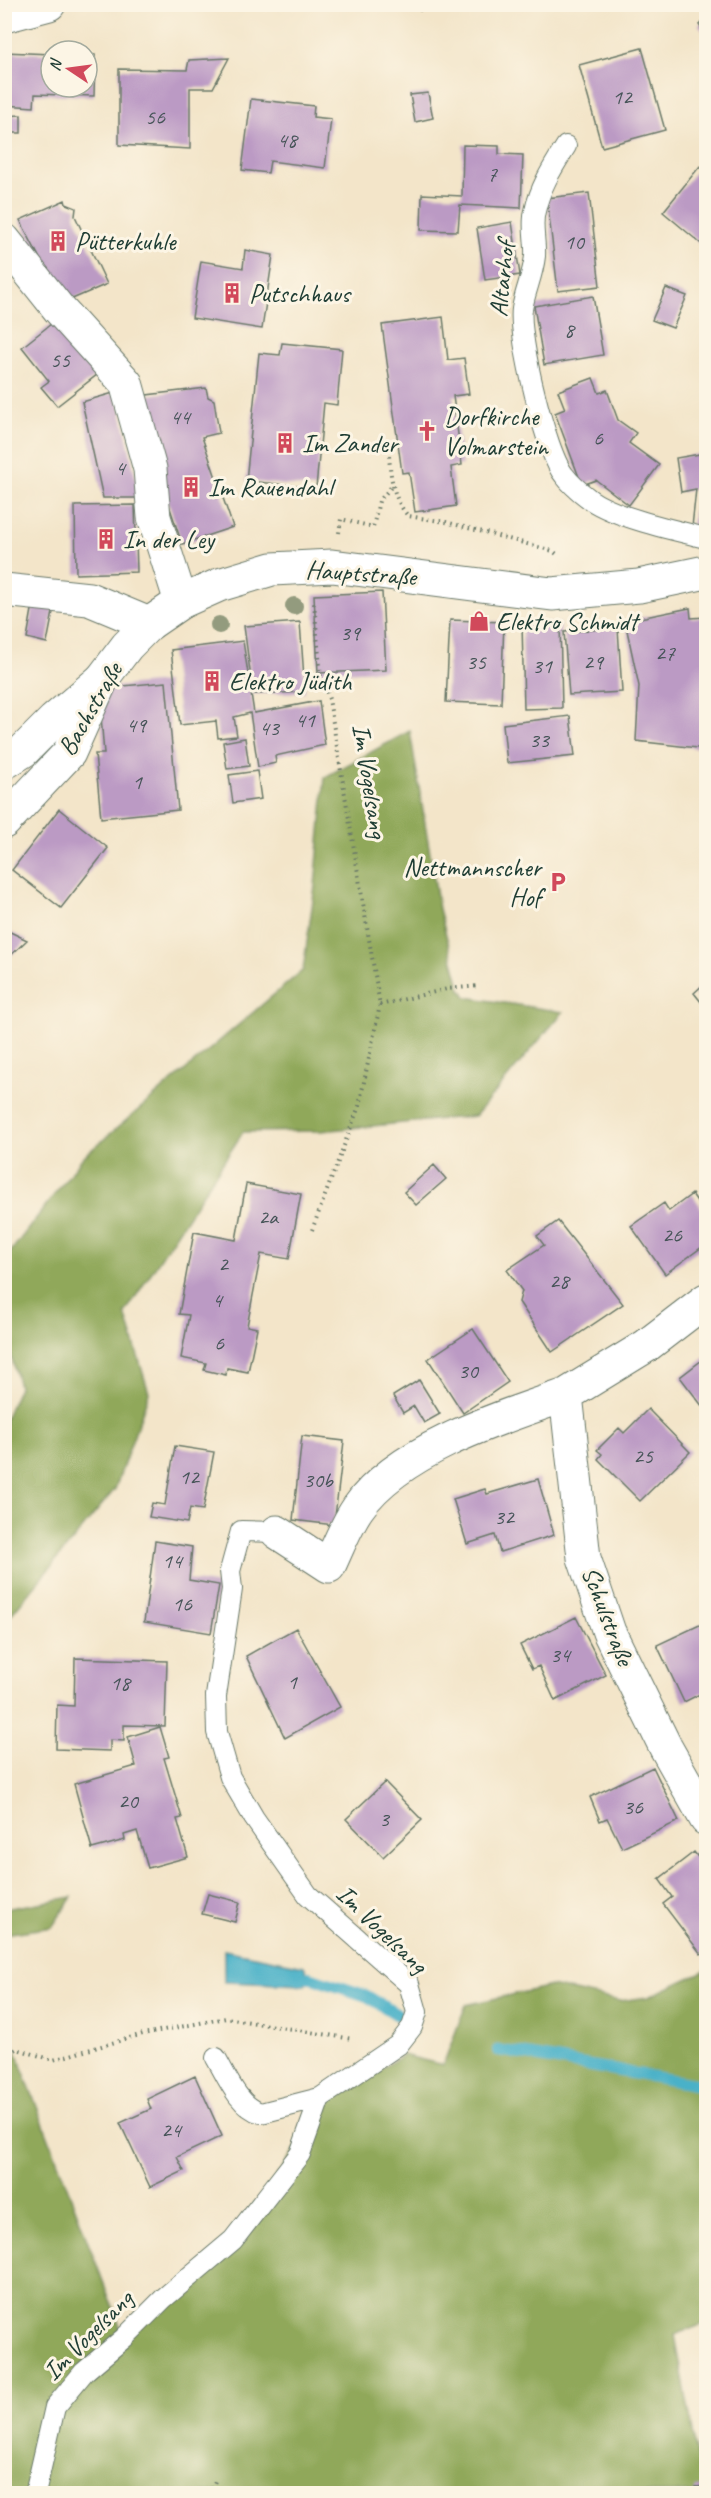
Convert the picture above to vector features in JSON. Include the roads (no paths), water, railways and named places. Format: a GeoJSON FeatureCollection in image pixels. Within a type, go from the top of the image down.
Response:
{"type":"FeatureCollection","features":[{"type":"Feature","properties":{"kind":"street"},"geometry":{"type":"LineString","coordinates":[[4,16],[49,4]]}},
{"type":"Feature","properties":{"kind":"street"},"geometry":{"type":"LineString","coordinates":[[4,240],[59,309],[126,383],[150,469],[156,527],[181,602]]}},
{"type":"Feature","properties":{"kind":"street","name":"Hauptstraße"},"geometry":{"type":"LineString","coordinates":[[181,602],[219,585],[272,569],[332,566],[552,594],[639,586],[706,572]]}},
{"type":"Feature","properties":{"kind":"street"},"geometry":{"type":"LineString","coordinates":[[4,590],[89,599],[149,624]]}},
{"type":"Feature","properties":{"kind":"street","name":"Bachstraße"},"geometry":{"type":"LineString","coordinates":[[4,822],[69,753],[102,679],[127,646],[149,624],[181,602]]}},
{"type":"Feature","properties":{"kind":"street"},"geometry":{"type":"LineString","coordinates":[[4,763],[23,752],[54,720],[102,679]]}},
{"type":"Feature","properties":{"kind":"street"},"geometry":{"type":"LineString","coordinates":[[277,1532],[329,1566],[358,1508],[390,1474],[449,1440],[505,1416],[566,1395],[646,1346],[706,1300]]}},
{"type":"Feature","properties":{"kind":"street","name":"Schulstraße"},"geometry":{"type":"LineString","coordinates":[[566,1395],[584,1558],[609,1632],[666,1748],[706,1820]]}},
{"type":"Feature","properties":{"kind":"lane","name":"Altarhof"},"geometry":{"type":"LineString","coordinates":[[566,146],[540,194],[534,214],[535,255],[531,281],[522,310],[528,364],[546,440],[563,475],[588,499],[621,514],[706,538]]}},
{"type":"Feature","properties":{"kind":"lane","name":"Im Vogelsang"},"geometry":{"type":"LineString","coordinates":[[35,2493],[56,2407],[84,2372],[124,2338],[164,2298],[233,2240],[300,2154],[320,2098],[398,2045],[412,2027],[417,2012],[409,1984],[308,1895],[254,1818],[230,1777],[217,1732],[216,1696],[232,1589],[230,1571],[241,1531],[277,1532]]}},
{"type":"Feature","properties":{"kind":"lane"},"geometry":{"type":"LineString","coordinates":[[216,2058],[251,2111],[261,2113],[320,2098]]}},
{"type":"Feature","properties":{"kind":"water"},"geometry":{"type":"Polygon","coordinates":[[[224,1950],[304,1966],[309,1977],[305,1985],[224,1982],[224,1950]]]}},
{"type":"Feature","properties":{"kind":"waterway"},"geometry":{"type":"LineString","coordinates":[[309,1977],[367,1996],[401,2017]]}},
{"type":"Feature","properties":{"kind":"waterway"},"geometry":{"type":"LineString","coordinates":[[498,2050],[706,2086]]}},
{"type":"Feature","properties":{"kind":"place","name":"Pütterkuhle"},"geometry":{"type":"Point","coordinates":[58,241]}},
{"type":"Feature","properties":{"kind":"place","name":"Putschhaus"},"geometry":{"type":"Point","coordinates":[232,293]}},
{"type":"Feature","properties":{"kind":"place","name":"Dorfkirche Volmarstein"},"geometry":{"type":"Point","coordinates":[427,431]}},
{"type":"Feature","properties":{"kind":"place","name":"Im Zander"},"geometry":{"type":"Point","coordinates":[285,443]}},
{"type":"Feature","properties":{"kind":"place","name":"Im Rauendahl"},"geometry":{"type":"Point","coordinates":[191,487]}},
{"type":"Feature","properties":{"kind":"place","name":"In der Ley"},"geometry":{"type":"Point","coordinates":[106,539]}},
{"type":"Feature","properties":{"kind":"place","name":"Elektro Schmidt"},"geometry":{"type":"Point","coordinates":[479,621]}},
{"type":"Feature","properties":{"kind":"place","name":"Elektro Jüdith"},"geometry":{"type":"Point","coordinates":[212,681]}},
{"type":"Feature","properties":{"kind":"place","name":"Nettmannscher Hof"},"geometry":{"type":"Point","coordinates":[558,882]}}]}
